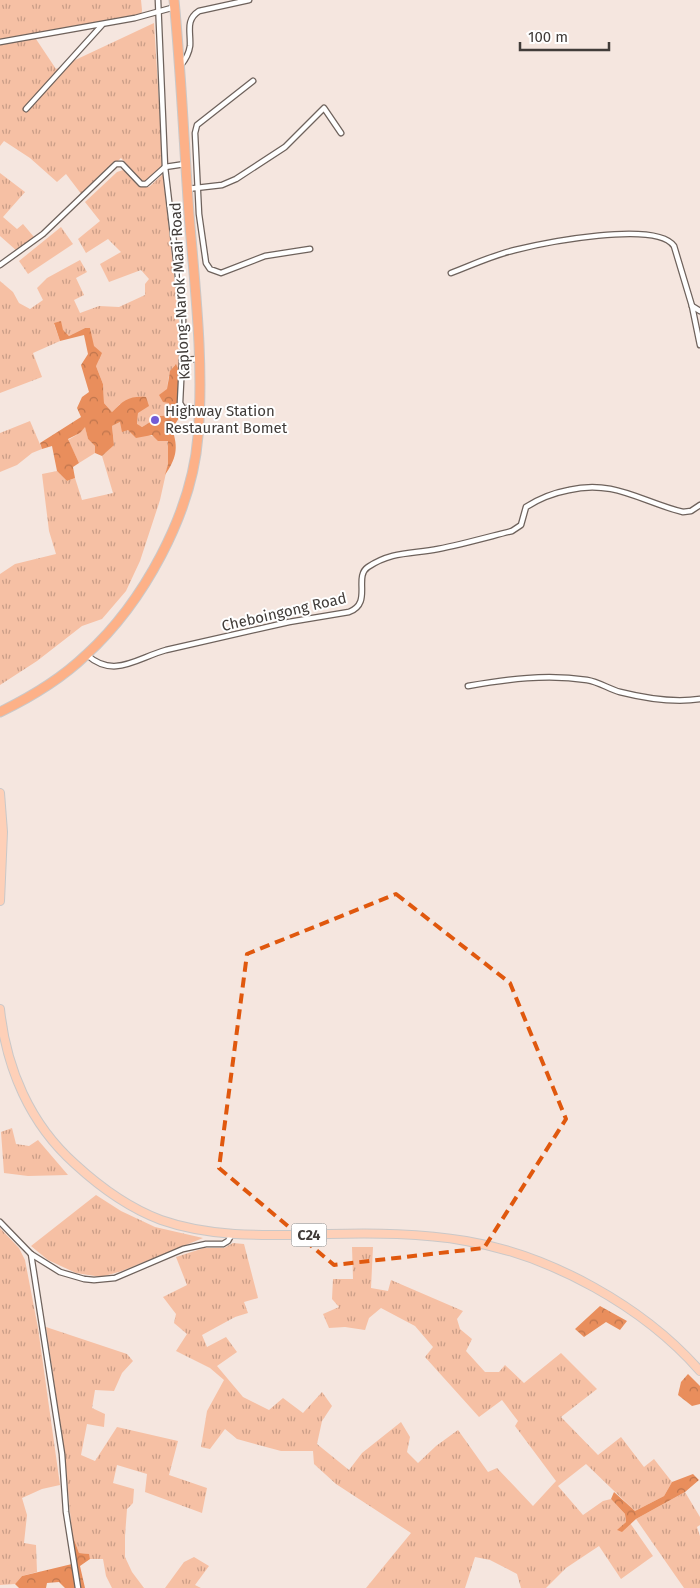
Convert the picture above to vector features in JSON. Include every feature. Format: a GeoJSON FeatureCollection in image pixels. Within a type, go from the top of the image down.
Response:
{"type":"FeatureCollection","features":[{"type":"Feature","properties":{"kind":"highway","name":"Kaplong-Narok-Maai Road"},"geometry":{"type":"LineString","coordinates":[[0,712],[49,685],[87,655],[138,594],[176,523],[192,469],[198,438],[199,359],[175,4]]}},
{"type":"Feature","properties":{"kind":"main road"},"geometry":{"type":"LineString","coordinates":[[0,793],[3,837],[0,900]]}},
{"type":"Feature","properties":{"kind":"main road","name":"C24"},"geometry":{"type":"LineString","coordinates":[[0,1014],[6,1046],[24,1097],[47,1136],[64,1155],[106,1191],[138,1209],[160,1220],[232,1234],[281,1236],[386,1234],[442,1237],[497,1248],[550,1266],[599,1290],[656,1331],[692,1362],[700,1372]]}},
{"type":"Feature","properties":{"kind":"street"},"geometry":{"type":"LineString","coordinates":[[158,0],[165,167],[182,303],[181,406],[183,408],[199,409]]}},
{"type":"Feature","properties":{"kind":"street"},"geometry":{"type":"LineString","coordinates":[[180,67],[187,56],[190,46],[192,15],[199,11],[249,0]]}},
{"type":"Feature","properties":{"kind":"street"},"geometry":{"type":"LineString","coordinates":[[0,42],[159,12],[175,4]]}},
{"type":"Feature","properties":{"kind":"street"},"geometry":{"type":"LineString","coordinates":[[26,109],[103,24]]}},
{"type":"Feature","properties":{"kind":"street"},"geometry":{"type":"LineString","coordinates":[[253,81],[196,125],[199,214],[206,263],[210,269],[221,273],[265,256],[310,249]]}},
{"type":"Feature","properties":{"kind":"street"},"geometry":{"type":"LineString","coordinates":[[187,190],[222,186],[269,159],[285,148],[322,108],[326,108],[341,133]]}},
{"type":"Feature","properties":{"kind":"street"},"geometry":{"type":"LineString","coordinates":[[0,266],[43,234],[116,164],[122,164],[141,184],[146,184],[165,167],[185,164]]}},
{"type":"Feature","properties":{"kind":"street"},"geometry":{"type":"LineString","coordinates":[[451,273],[523,248],[597,236],[651,235],[668,240],[674,246],[692,306],[700,345]]}},
{"type":"Feature","properties":{"kind":"street"},"geometry":{"type":"LineString","coordinates":[[692,306],[700,311]]}},
{"type":"Feature","properties":{"kind":"street"},"geometry":{"type":"LineString","coordinates":[[182,360],[199,359]]}},
{"type":"Feature","properties":{"kind":"street","name":"Cheboingong Road"},"geometry":{"type":"LineString","coordinates":[[87,655],[100,664],[123,667],[146,656],[166,650],[330,614],[350,612],[357,608],[361,601],[363,592],[362,577],[368,567],[388,556],[397,553],[440,548],[512,531],[521,526],[526,507],[550,494],[582,486],[602,486],[683,512],[692,511],[700,505]]}},
{"type":"Feature","properties":{"kind":"street"},"geometry":{"type":"LineString","coordinates":[[468,686],[530,677],[556,678],[588,680],[620,692],[669,700],[700,699]]}},
{"type":"Feature","properties":{"kind":"street"},"geometry":{"type":"LineString","coordinates":[[0,1222],[30,1254],[60,1272],[84,1279],[108,1280],[183,1249],[206,1244],[223,1244],[228,1241],[232,1234]]}},
{"type":"Feature","properties":{"kind":"street"},"geometry":{"type":"LineString","coordinates":[[30,1254],[62,1454],[66,1512],[78,1588]]}},
{"type":"Feature","properties":{"kind":"highlighted area"},"geometry":{"type":"Polygon","coordinates":[[[396,894],[510,983],[566,1119],[484,1248],[334,1265],[219,1168],[247,954],[396,894]]]}},
{"type":"Feature","properties":{"kind":"green space"},"geometry":{"type":"Polygon","coordinates":[[[0,0],[141,0],[141,19],[36,39],[56,69],[154,23],[163,166],[146,181],[142,181],[121,158],[82,195],[66,174],[57,182],[30,158],[4,141],[0,146],[0,0]]]}},
{"type":"Feature","properties":{"kind":"green space"},"geometry":{"type":"Polygon","coordinates":[[[123,170],[142,187],[149,187],[163,174],[181,340],[179,371],[175,365],[171,370],[168,382],[170,415],[160,416],[142,427],[137,425],[138,412],[120,404],[112,412],[104,403],[103,384],[96,366],[90,328],[85,328],[69,336],[54,324],[60,341],[33,353],[42,377],[0,393],[0,281],[13,292],[19,303],[30,309],[43,300],[37,288],[47,278],[80,260],[87,272],[76,278],[84,295],[74,300],[80,313],[99,306],[119,307],[145,295],[145,284],[149,279],[141,270],[109,282],[100,264],[121,252],[108,239],[86,253],[78,239],[100,221],[85,202],[117,172],[123,170]]]}},
{"type":"Feature","properties":{"kind":"green space"},"geometry":{"type":"Polygon","coordinates":[[[0,173],[25,192],[3,217],[17,229],[23,224],[34,237],[17,251],[0,236],[0,173]]]}},
{"type":"Feature","properties":{"kind":"green space"},"geometry":{"type":"Polygon","coordinates":[[[61,227],[73,244],[28,274],[19,261],[61,227]]]}},
{"type":"Feature","properties":{"kind":"green space"},"geometry":{"type":"Polygon","coordinates":[[[61,321],[63,330],[69,336],[85,328],[90,328],[94,346],[102,353],[96,366],[103,384],[104,403],[112,412],[127,400],[135,397],[146,397],[149,406],[138,413],[137,424],[142,427],[160,416],[170,415],[169,403],[163,402],[159,395],[167,389],[170,371],[176,364],[179,371],[179,418],[172,429],[176,448],[174,458],[165,475],[168,464],[168,441],[158,441],[152,435],[136,438],[128,430],[122,432],[120,422],[112,426],[114,445],[102,456],[95,453],[95,446],[88,439],[85,427],[80,433],[68,439],[79,463],[73,467],[75,478],[67,481],[57,471],[52,446],[42,449],[40,443],[81,417],[77,408],[82,397],[89,392],[81,365],[88,354],[84,335],[60,341],[54,323],[61,321]]]}},
{"type":"Feature","properties":{"kind":"green space"},"geometry":{"type":"Polygon","coordinates":[[[30,421],[42,449],[32,453],[17,465],[0,472],[0,433],[30,421]]]}},
{"type":"Feature","properties":{"kind":"green space"},"geometry":{"type":"Polygon","coordinates":[[[120,422],[128,430],[168,440],[168,464],[160,500],[140,561],[126,591],[102,619],[82,626],[37,661],[0,685],[0,574],[15,564],[56,554],[49,531],[42,474],[57,471],[67,481],[75,478],[82,500],[113,493],[102,456],[114,444],[112,426],[120,422]]]}},
{"type":"Feature","properties":{"kind":"green space"},"geometry":{"type":"Polygon","coordinates":[[[85,426],[88,439],[95,446],[95,453],[79,463],[68,440],[80,433],[85,426]]]}},
{"type":"Feature","properties":{"kind":"green space"},"geometry":{"type":"Polygon","coordinates":[[[12,1128],[16,1144],[29,1146],[38,1140],[68,1175],[28,1176],[4,1173],[1,1132],[12,1128]]]}},
{"type":"Feature","properties":{"kind":"green space"},"geometry":{"type":"Polygon","coordinates":[[[96,1195],[121,1211],[155,1227],[203,1238],[122,1271],[101,1277],[76,1273],[48,1260],[31,1246],[96,1195]]]}},
{"type":"Feature","properties":{"kind":"green space"},"geometry":{"type":"Polygon","coordinates":[[[0,1228],[19,1248],[25,1260],[38,1328],[60,1485],[42,1489],[22,1498],[27,1515],[24,1543],[36,1545],[37,1572],[22,1576],[15,1584],[0,1585],[0,1228]]]}},
{"type":"Feature","properties":{"kind":"green space"},"geometry":{"type":"Polygon","coordinates":[[[233,1243],[244,1244],[258,1298],[244,1302],[248,1313],[235,1317],[202,1335],[207,1347],[226,1337],[237,1352],[217,1366],[243,1397],[269,1410],[283,1398],[303,1413],[322,1392],[332,1406],[322,1421],[317,1444],[349,1470],[362,1453],[401,1422],[410,1437],[407,1452],[418,1463],[436,1446],[458,1430],[488,1472],[497,1468],[533,1506],[556,1481],[515,1426],[518,1421],[502,1400],[479,1417],[425,1357],[433,1347],[415,1326],[381,1308],[369,1318],[365,1330],[345,1327],[329,1328],[323,1314],[339,1307],[332,1299],[333,1279],[353,1279],[352,1247],[373,1247],[371,1288],[388,1291],[391,1280],[463,1311],[457,1319],[460,1329],[472,1339],[466,1351],[485,1372],[499,1372],[505,1365],[524,1383],[561,1353],[597,1389],[561,1417],[598,1455],[621,1437],[644,1467],[654,1459],[672,1482],[664,1496],[635,1511],[586,1464],[558,1486],[583,1515],[603,1501],[611,1499],[625,1514],[626,1522],[618,1530],[622,1531],[630,1523],[653,1556],[621,1579],[599,1546],[566,1568],[546,1588],[521,1588],[517,1574],[490,1560],[475,1557],[465,1588],[366,1588],[411,1533],[336,1484],[314,1464],[313,1451],[281,1451],[237,1439],[225,1429],[210,1449],[201,1447],[207,1411],[224,1380],[210,1368],[176,1351],[187,1334],[174,1323],[176,1314],[163,1297],[187,1285],[176,1257],[204,1248],[224,1248],[233,1243]]]}},
{"type":"Feature","properties":{"kind":"green space"},"geometry":{"type":"Polygon","coordinates":[[[600,1306],[627,1321],[620,1330],[606,1322],[584,1337],[575,1329],[600,1306]]]}},
{"type":"Feature","properties":{"kind":"green space"},"geometry":{"type":"Polygon","coordinates":[[[46,1327],[127,1354],[133,1361],[122,1373],[114,1391],[95,1390],[92,1408],[105,1414],[104,1427],[87,1424],[81,1455],[95,1461],[117,1427],[178,1441],[169,1475],[207,1488],[202,1513],[145,1492],[147,1474],[117,1465],[113,1483],[134,1489],[133,1503],[127,1509],[125,1557],[132,1572],[144,1588],[112,1588],[106,1576],[103,1559],[90,1559],[88,1554],[79,1553],[72,1534],[65,1457],[46,1327]]]}},
{"type":"Feature","properties":{"kind":"green space"},"geometry":{"type":"Polygon","coordinates":[[[688,1374],[700,1386],[700,1404],[692,1406],[678,1395],[681,1382],[688,1374]]]}},
{"type":"Feature","properties":{"kind":"green space"},"geometry":{"type":"Polygon","coordinates":[[[693,1474],[699,1480],[685,1492],[636,1519],[622,1532],[617,1530],[626,1522],[625,1514],[611,1499],[614,1492],[635,1511],[664,1496],[672,1482],[693,1474]]]}},
{"type":"Feature","properties":{"kind":"green space"},"geometry":{"type":"Polygon","coordinates":[[[685,1492],[700,1517],[700,1525],[697,1527],[700,1536],[700,1588],[684,1588],[636,1519],[685,1492]]]}},
{"type":"Feature","properties":{"kind":"green space"},"geometry":{"type":"Polygon","coordinates":[[[72,1534],[79,1553],[89,1554],[90,1559],[80,1566],[85,1588],[80,1588],[72,1534]]]}},
{"type":"Feature","properties":{"kind":"green space"},"geometry":{"type":"Polygon","coordinates":[[[194,1557],[209,1566],[195,1585],[201,1588],[165,1588],[184,1562],[194,1557]]]}},
{"type":"Feature","properties":{"kind":"green space"},"geometry":{"type":"Polygon","coordinates":[[[72,1564],[76,1588],[65,1588],[59,1582],[47,1583],[46,1588],[19,1588],[15,1584],[22,1576],[72,1564]]]}},
{"type":"Feature","properties":{"kind":"place","name":"Highway Station Restaurant Bomet"},"geometry":{"type":"Point","coordinates":[155,420]}}]}
